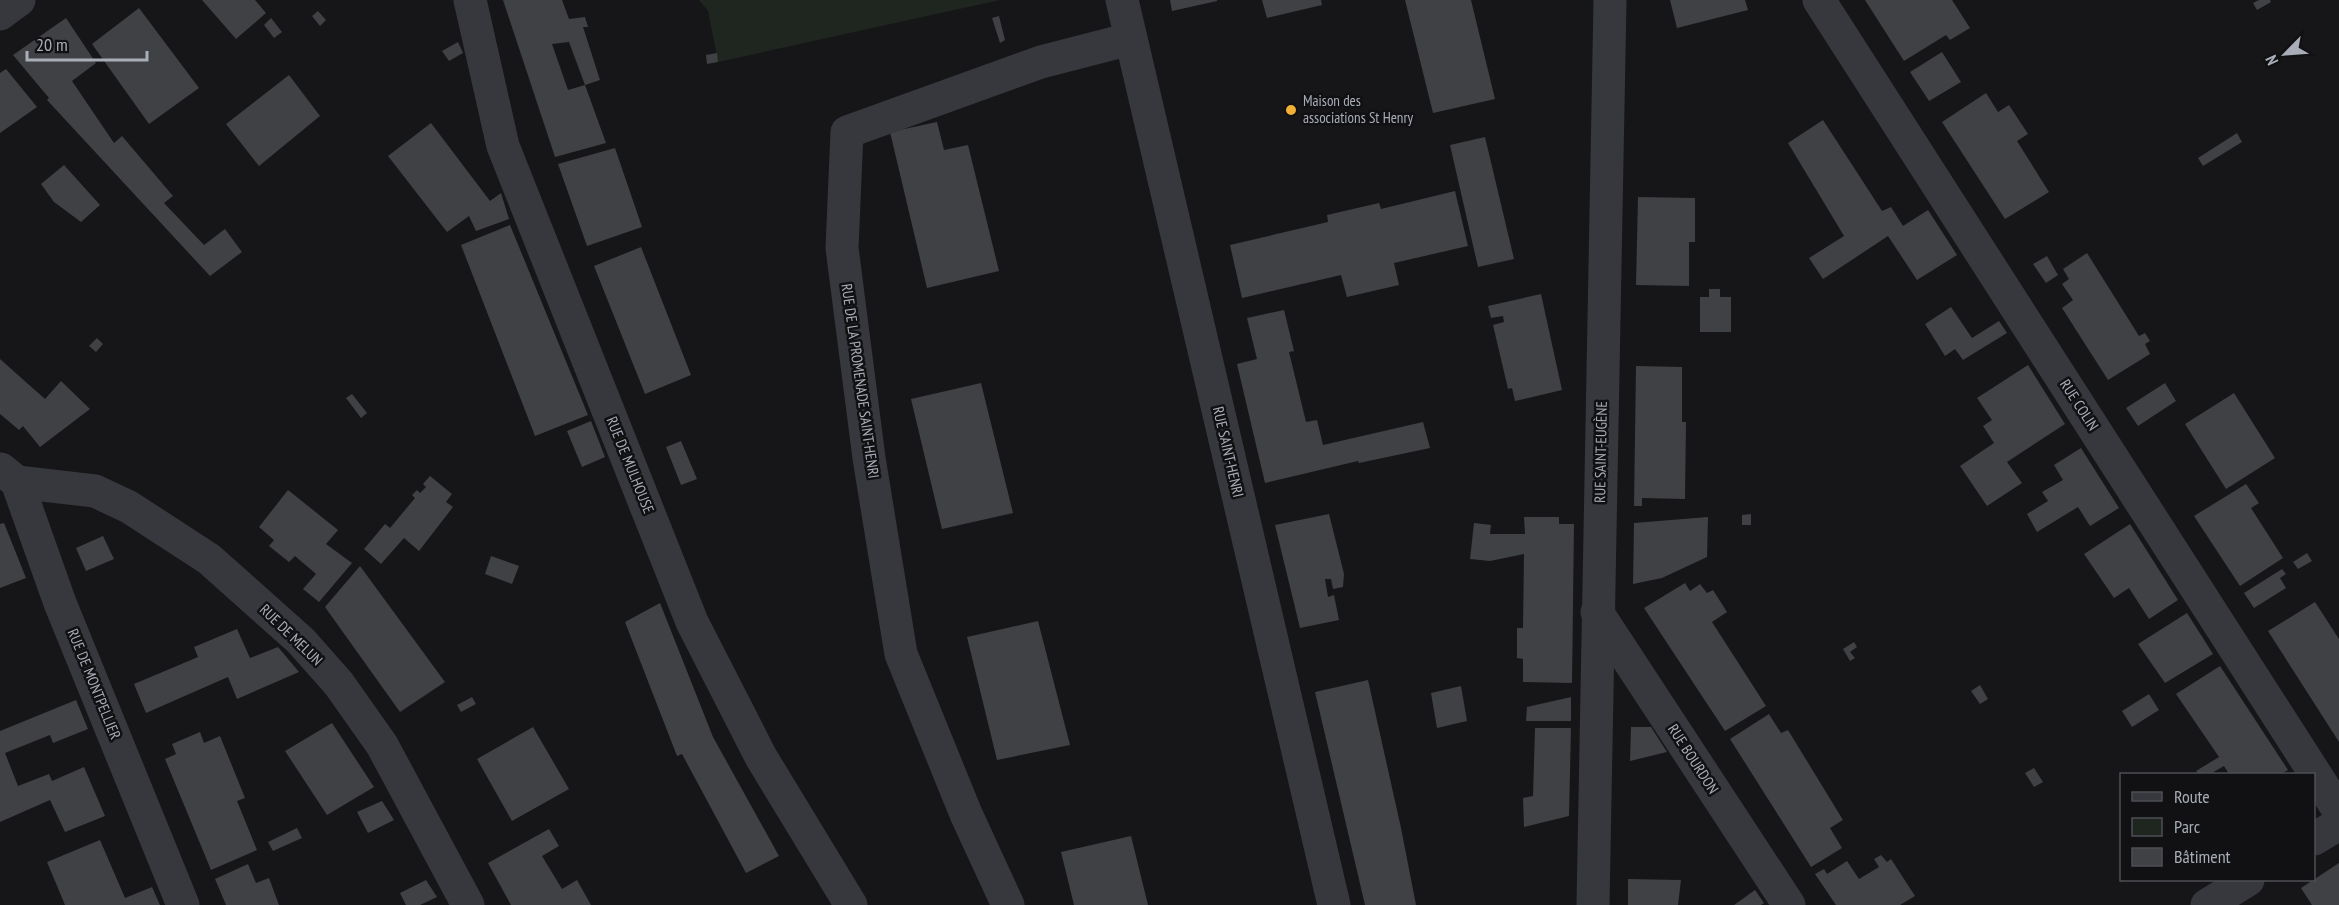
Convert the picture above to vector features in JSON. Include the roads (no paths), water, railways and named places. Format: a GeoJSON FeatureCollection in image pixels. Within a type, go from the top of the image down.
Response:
{"type":"FeatureCollection","features":[{"type":"Feature","properties":{"kind":"street"},"geometry":{"type":"LineString","coordinates":[[0,14],[19,0]]}},
{"type":"Feature","properties":{"kind":"street","name":"RUE DE MULHOUSE"},"geometry":{"type":"LineString","coordinates":[[470,0],[503,146],[692,622],[760,757],[851,905]]}},
{"type":"Feature","properties":{"kind":"street","name":"RUE SAINT-HENRI"},"geometry":{"type":"LineString","coordinates":[[1122,0],[1334,905]]}},
{"type":"Feature","properties":{"kind":"street","name":"RUE SAINT-EUGÈNE"},"geometry":{"type":"LineString","coordinates":[[1593,905],[1610,0]]}},
{"type":"Feature","properties":{"kind":"street","name":"RUE COLIN"},"geometry":{"type":"LineString","coordinates":[[1819,0],[2315,773]]}},
{"type":"Feature","properties":{"kind":"street","name":"RUE DE LA PROMENADE SAINT-HENRI"},"geometry":{"type":"LineString","coordinates":[[1008,905],[966,814],[901,654],[869,458],[842,248],[847,132],[1041,62],[1130,39]]}},
{"type":"Feature","properties":{"kind":"street","name":"RUE DE MONTPELLIER"},"geometry":{"type":"LineString","coordinates":[[8,475],[183,905]]}},
{"type":"Feature","properties":{"kind":"street","name":"RUE DE MELUN"},"geometry":{"type":"LineString","coordinates":[[8,475],[95,491],[129,507],[209,560],[301,641],[339,684],[382,745],[468,905]]}},
{"type":"Feature","properties":{"kind":"street","name":"RUE BOURDON"},"geometry":{"type":"LineString","coordinates":[[1597,612],[1789,905]]}},
{"type":"Feature","properties":{"kind":"street","name":"RUE COLIN"},"geometry":{"type":"LineString","coordinates":[[2315,774],[2339,811]]}},
{"type":"Feature","properties":{"kind":"street"},"geometry":{"type":"LineString","coordinates":[[2315,838],[2339,824]]}},
{"type":"Feature","properties":{"kind":"street"},"geometry":{"type":"LineString","coordinates":[[2207,905],[2245,881]]}},
{"type":"Feature","properties":{"kind":"place","name":"Maison des associations St Henry"},"geometry":{"type":"Point","coordinates":[1291,110]}}]}
